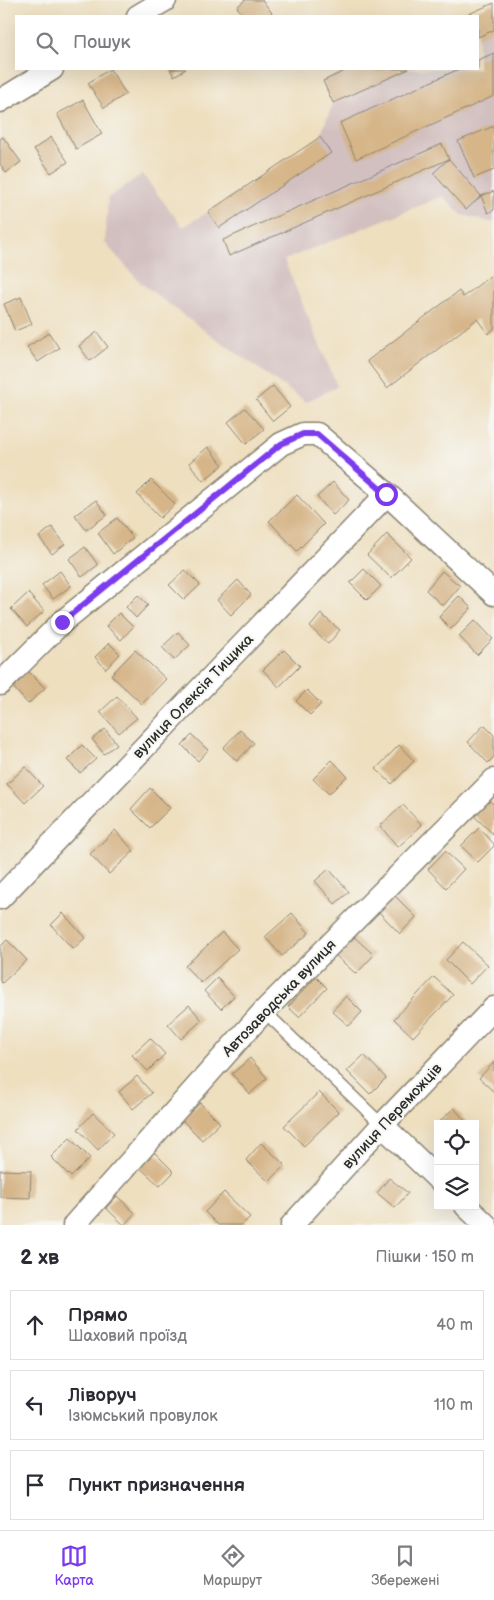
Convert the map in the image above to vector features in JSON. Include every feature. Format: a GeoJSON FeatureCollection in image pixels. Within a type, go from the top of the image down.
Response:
{"type":"FeatureCollection","features":[{"type":"Feature","properties":{"kind":"street"},"geometry":{"type":"LineString","coordinates":[[140,15],[164,0]]}},
{"type":"Feature","properties":{"kind":"street"},"geometry":{"type":"LineString","coordinates":[[0,101],[50,70]]}},
{"type":"Feature","properties":{"kind":"street"},"geometry":{"type":"LineString","coordinates":[[0,684],[62,622],[281,444],[303,434],[317,434],[386,494],[494,594]]}},
{"type":"Feature","properties":{"kind":"street","name":"вулиця Олексія Тищика"},"geometry":{"type":"LineString","coordinates":[[0,898],[386,494]]}},
{"type":"Feature","properties":{"kind":"street","name":"Автозаводська вулиця"},"geometry":{"type":"LineString","coordinates":[[74,1225],[264,1011],[494,780]]}},
{"type":"Feature","properties":{"kind":"street","name":"вулиця Переможців"},"geometry":{"type":"LineString","coordinates":[[292,1225],[382,1125],[494,1008]]}},
{"type":"Feature","properties":{"kind":"street"},"geometry":{"type":"LineString","coordinates":[[382,1125],[434,1175]]}},
{"type":"Feature","properties":{"kind":"street"},"geometry":{"type":"LineString","coordinates":[[470,1210],[486,1225]]}},
{"type":"Feature","properties":{"kind":"lane"},"geometry":{"type":"LineString","coordinates":[[264,1011],[382,1125]]}},
{"type":"Feature","properties":{"kind":"shaded area"},"geometry":{"type":"Polygon","coordinates":[[[494,3],[494,223],[462,215],[443,196],[284,260],[337,386],[306,402],[141,283],[105,243],[108,198],[142,174],[183,227],[320,137],[333,103],[323,81],[347,70],[479,70],[479,15],[466,15],[494,3]]]}},
{"type":"Feature","properties":{"kind":"building"},"geometry":{"type":"Polygon","coordinates":[[[245,0],[262,0],[272,13],[269,15],[243,15],[237,7],[245,0]]]}},
{"type":"Feature","properties":{"kind":"building"},"geometry":{"type":"Polygon","coordinates":[[[494,3],[494,30],[479,37],[479,15],[466,15],[494,3]]]}},
{"type":"Feature","properties":{"kind":"building"},"geometry":{"type":"Polygon","coordinates":[[[494,53],[494,96],[356,159],[340,123],[457,70],[479,70],[479,60],[494,53]]]}},
{"type":"Feature","properties":{"kind":"building"},"geometry":{"type":"Polygon","coordinates":[[[111,70],[126,94],[104,108],[88,83],[111,70]]]}},
{"type":"Feature","properties":{"kind":"building"},"geometry":{"type":"Polygon","coordinates":[[[171,70],[184,70],[174,76],[171,70]]]}},
{"type":"Feature","properties":{"kind":"building"},"geometry":{"type":"Polygon","coordinates":[[[347,70],[407,70],[333,103],[323,81],[347,70]]]}},
{"type":"Feature","properties":{"kind":"building"},"geometry":{"type":"Polygon","coordinates":[[[83,100],[102,134],[76,149],[57,114],[83,100]]]}},
{"type":"Feature","properties":{"kind":"building"},"geometry":{"type":"Polygon","coordinates":[[[494,126],[494,170],[474,178],[458,141],[494,126]]]}},
{"type":"Feature","properties":{"kind":"building"},"geometry":{"type":"Polygon","coordinates":[[[3,137],[21,162],[6,173],[0,164],[0,139],[3,137]]]}},
{"type":"Feature","properties":{"kind":"building"},"geometry":{"type":"Polygon","coordinates":[[[51,137],[68,162],[51,173],[34,149],[51,137]]]}},
{"type":"Feature","properties":{"kind":"building"},"geometry":{"type":"Polygon","coordinates":[[[320,137],[331,153],[219,228],[208,212],[320,137]]]}},
{"type":"Feature","properties":{"kind":"building"},"geometry":{"type":"Polygon","coordinates":[[[442,144],[449,159],[229,256],[223,240],[442,144]]]}},
{"type":"Feature","properties":{"kind":"building"},"geometry":{"type":"Polygon","coordinates":[[[449,159],[481,196],[466,210],[433,173],[449,159]]]}},
{"type":"Feature","properties":{"kind":"building"},"geometry":{"type":"Polygon","coordinates":[[[494,191],[494,210],[488,213],[481,196],[494,191]]]}},
{"type":"Feature","properties":{"kind":"building"},"geometry":{"type":"Polygon","coordinates":[[[494,273],[494,329],[488,334],[477,319],[387,388],[367,361],[459,291],[463,297],[494,273]]]}},
{"type":"Feature","properties":{"kind":"building"},"geometry":{"type":"Polygon","coordinates":[[[21,297],[32,324],[15,331],[4,304],[21,297]]]}},
{"type":"Feature","properties":{"kind":"building"},"geometry":{"type":"Polygon","coordinates":[[[97,332],[108,347],[90,361],[79,346],[97,332]]]}},
{"type":"Feature","properties":{"kind":"building"},"geometry":{"type":"Polygon","coordinates":[[[49,333],[59,348],[38,362],[27,347],[49,333]]]}},
{"type":"Feature","properties":{"kind":"building"},"geometry":{"type":"Polygon","coordinates":[[[273,386],[290,407],[273,421],[256,400],[273,386]]]}},
{"type":"Feature","properties":{"kind":"building"},"geometry":{"type":"Polygon","coordinates":[[[245,408],[264,429],[246,444],[228,422],[245,408]]]}},
{"type":"Feature","properties":{"kind":"building"},"geometry":{"type":"Polygon","coordinates":[[[208,447],[223,465],[203,481],[189,463],[208,447]]]}},
{"type":"Feature","properties":{"kind":"building"},"geometry":{"type":"Polygon","coordinates":[[[151,480],[175,504],[160,518],[137,494],[151,480]]]}},
{"type":"Feature","properties":{"kind":"building"},"geometry":{"type":"Polygon","coordinates":[[[333,482],[349,500],[333,515],[317,497],[333,482]]]}},
{"type":"Feature","properties":{"kind":"building"},"geometry":{"type":"Polygon","coordinates":[[[297,495],[324,524],[297,551],[269,521],[297,495]]]}},
{"type":"Feature","properties":{"kind":"building"},"geometry":{"type":"Polygon","coordinates":[[[96,500],[107,515],[86,530],[75,515],[96,500]]]}},
{"type":"Feature","properties":{"kind":"building"},"geometry":{"type":"Polygon","coordinates":[[[117,518],[133,538],[113,554],[98,533],[117,518]]]}},
{"type":"Feature","properties":{"kind":"building"},"geometry":{"type":"Polygon","coordinates":[[[52,527],[65,544],[52,554],[39,537],[52,527]]]}},
{"type":"Feature","properties":{"kind":"building"},"geometry":{"type":"Polygon","coordinates":[[[387,534],[411,558],[391,578],[367,555],[387,534]]]}},
{"type":"Feature","properties":{"kind":"building"},"geometry":{"type":"Polygon","coordinates":[[[85,547],[98,565],[82,577],[69,559],[85,547]]]}},
{"type":"Feature","properties":{"kind":"building"},"geometry":{"type":"Polygon","coordinates":[[[364,569],[381,586],[367,600],[350,583],[364,569]]]}},
{"type":"Feature","properties":{"kind":"building"},"geometry":{"type":"Polygon","coordinates":[[[185,570],[200,585],[184,600],[169,585],[185,570]]]}},
{"type":"Feature","properties":{"kind":"building"},"geometry":{"type":"Polygon","coordinates":[[[60,571],[71,586],[53,599],[42,585],[60,571]]]}},
{"type":"Feature","properties":{"kind":"building"},"geometry":{"type":"Polygon","coordinates":[[[442,571],[460,586],[443,606],[426,590],[442,571]]]}},
{"type":"Feature","properties":{"kind":"building"},"geometry":{"type":"Polygon","coordinates":[[[238,580],[251,595],[231,615],[217,600],[238,580]]]}},
{"type":"Feature","properties":{"kind":"building"},"geometry":{"type":"Polygon","coordinates":[[[28,593],[44,611],[27,627],[11,609],[28,593]]]}},
{"type":"Feature","properties":{"kind":"building"},"geometry":{"type":"Polygon","coordinates":[[[138,595],[148,605],[136,618],[126,607],[138,595]]]}},
{"type":"Feature","properties":{"kind":"building"},"geometry":{"type":"Polygon","coordinates":[[[459,596],[471,608],[451,629],[439,617],[459,596]]]}},
{"type":"Feature","properties":{"kind":"building"},"geometry":{"type":"Polygon","coordinates":[[[119,613],[133,627],[121,640],[106,626],[119,613]]]}},
{"type":"Feature","properties":{"kind":"building"},"geometry":{"type":"Polygon","coordinates":[[[321,614],[340,630],[328,644],[310,627],[321,614]]]}},
{"type":"Feature","properties":{"kind":"building"},"geometry":{"type":"Polygon","coordinates":[[[475,620],[493,639],[477,655],[459,636],[475,620]]]}},
{"type":"Feature","properties":{"kind":"building"},"geometry":{"type":"Polygon","coordinates":[[[178,632],[190,645],[174,660],[162,647],[178,632]]]}},
{"type":"Feature","properties":{"kind":"building"},"geometry":{"type":"Polygon","coordinates":[[[109,643],[120,654],[106,669],[95,657],[109,643]]]}},
{"type":"Feature","properties":{"kind":"building"},"geometry":{"type":"Polygon","coordinates":[[[135,650],[166,679],[142,704],[111,675],[135,650]]]}},
{"type":"Feature","properties":{"kind":"building"},"geometry":{"type":"Polygon","coordinates":[[[284,650],[300,666],[279,687],[263,670],[284,650]]]}},
{"type":"Feature","properties":{"kind":"building"},"geometry":{"type":"Polygon","coordinates":[[[28,671],[45,688],[28,704],[12,686],[28,671]]]}},
{"type":"Feature","properties":{"kind":"building"},"geometry":{"type":"Polygon","coordinates":[[[307,690],[321,704],[310,715],[296,701],[307,690]]]}},
{"type":"Feature","properties":{"kind":"building"},"geometry":{"type":"Polygon","coordinates":[[[117,696],[137,718],[119,733],[100,712],[117,696]]]}},
{"type":"Feature","properties":{"kind":"building"},"geometry":{"type":"Polygon","coordinates":[[[484,725],[494,735],[494,757],[488,763],[468,742],[484,725]]]}},
{"type":"Feature","properties":{"kind":"building"},"geometry":{"type":"Polygon","coordinates":[[[105,729],[117,744],[104,754],[92,739],[105,729]]]}},
{"type":"Feature","properties":{"kind":"building"},"geometry":{"type":"Polygon","coordinates":[[[240,730],[254,743],[237,761],[223,748],[240,730]]]}},
{"type":"Feature","properties":{"kind":"building"},"geometry":{"type":"Polygon","coordinates":[[[192,735],[208,750],[198,761],[182,745],[192,735]]]}},
{"type":"Feature","properties":{"kind":"building"},"geometry":{"type":"Polygon","coordinates":[[[82,745],[96,759],[80,773],[67,760],[82,745]]]}},
{"type":"Feature","properties":{"kind":"building"},"geometry":{"type":"Polygon","coordinates":[[[399,745],[414,761],[392,784],[376,769],[399,745]]]}},
{"type":"Feature","properties":{"kind":"building"},"geometry":{"type":"Polygon","coordinates":[[[332,760],[347,776],[329,794],[313,779],[332,760]]]}},
{"type":"Feature","properties":{"kind":"building"},"geometry":{"type":"Polygon","coordinates":[[[25,767],[43,786],[25,803],[7,784],[25,767]]]}},
{"type":"Feature","properties":{"kind":"building"},"geometry":{"type":"Polygon","coordinates":[[[150,788],[170,808],[150,828],[131,809],[150,788]]]}},
{"type":"Feature","properties":{"kind":"building"},"geometry":{"type":"Polygon","coordinates":[[[488,799],[494,805],[493,834],[473,815],[488,799]]]}},
{"type":"Feature","properties":{"kind":"building"},"geometry":{"type":"Polygon","coordinates":[[[403,805],[422,825],[398,847],[380,826],[403,805]]]}},
{"type":"Feature","properties":{"kind":"building"},"geometry":{"type":"Polygon","coordinates":[[[479,828],[494,846],[478,862],[461,846],[479,828]]]}},
{"type":"Feature","properties":{"kind":"building"},"geometry":{"type":"Polygon","coordinates":[[[115,830],[134,851],[109,874],[90,854],[115,830]]]}},
{"type":"Feature","properties":{"kind":"building"},"geometry":{"type":"Polygon","coordinates":[[[445,851],[464,869],[446,888],[428,869],[445,851]]]}},
{"type":"Feature","properties":{"kind":"building"},"geometry":{"type":"Polygon","coordinates":[[[329,869],[349,892],[335,904],[315,881],[329,869]]]}},
{"type":"Feature","properties":{"kind":"building"},"geometry":{"type":"Polygon","coordinates":[[[392,893],[416,917],[400,934],[376,909],[392,893]]]}},
{"type":"Feature","properties":{"kind":"building"},"geometry":{"type":"Polygon","coordinates":[[[63,913],[85,938],[73,949],[51,925],[63,913]]]}},
{"type":"Feature","properties":{"kind":"building"},"geometry":{"type":"Polygon","coordinates":[[[292,913],[309,933],[282,956],[265,937],[292,913]]]}},
{"type":"Feature","properties":{"kind":"building"},"geometry":{"type":"Polygon","coordinates":[[[222,932],[238,949],[201,983],[185,966],[222,932]]]}},
{"type":"Feature","properties":{"kind":"building"},"geometry":{"type":"Polygon","coordinates":[[[352,935],[374,955],[356,974],[334,954],[352,935]]]}},
{"type":"Feature","properties":{"kind":"building"},"geometry":{"type":"Polygon","coordinates":[[[7,940],[27,960],[2,983],[0,981],[0,947],[7,940]]]}},
{"type":"Feature","properties":{"kind":"building"},"geometry":{"type":"Polygon","coordinates":[[[463,942],[488,965],[470,984],[446,960],[463,942]]]}},
{"type":"Feature","properties":{"kind":"building"},"geometry":{"type":"Polygon","coordinates":[[[316,977],[327,988],[299,1017],[288,1007],[316,977]]]}},
{"type":"Feature","properties":{"kind":"building"},"geometry":{"type":"Polygon","coordinates":[[[434,977],[453,995],[413,1037],[394,1019],[434,977]]]}},
{"type":"Feature","properties":{"kind":"building"},"geometry":{"type":"Polygon","coordinates":[[[217,978],[234,996],[221,1009],[204,991],[217,978]]]}},
{"type":"Feature","properties":{"kind":"building"},"geometry":{"type":"Polygon","coordinates":[[[346,996],[362,1012],[349,1026],[332,1011],[346,996]]]}},
{"type":"Feature","properties":{"kind":"building"},"geometry":{"type":"Polygon","coordinates":[[[189,1005],[202,1020],[181,1039],[168,1024],[189,1005]]]}},
{"type":"Feature","properties":{"kind":"building"},"geometry":{"type":"Polygon","coordinates":[[[150,1038],[165,1054],[148,1071],[132,1055],[150,1038]]]}},
{"type":"Feature","properties":{"kind":"building"},"geometry":{"type":"Polygon","coordinates":[[[364,1055],[386,1078],[370,1094],[347,1071],[364,1055]]]}},
{"type":"Feature","properties":{"kind":"building"},"geometry":{"type":"Polygon","coordinates":[[[250,1058],[267,1078],[250,1094],[232,1074],[250,1058]]]}},
{"type":"Feature","properties":{"kind":"building"},"geometry":{"type":"Polygon","coordinates":[[[494,1062],[494,1092],[479,1078],[494,1062]]]}},
{"type":"Feature","properties":{"kind":"building"},"geometry":{"type":"Polygon","coordinates":[[[137,1076],[152,1093],[133,1109],[119,1092],[137,1076]]]}},
{"type":"Feature","properties":{"kind":"building"},"geometry":{"type":"Polygon","coordinates":[[[319,1092],[339,1112],[304,1146],[284,1126],[319,1092]]]}},
{"type":"Feature","properties":{"kind":"building"},"geometry":{"type":"Polygon","coordinates":[[[200,1103],[220,1123],[202,1140],[182,1120],[200,1103]]]}},
{"type":"Feature","properties":{"kind":"building"},"geometry":{"type":"Polygon","coordinates":[[[454,1108],[464,1120],[441,1120],[454,1108]]]}},
{"type":"Feature","properties":{"kind":"building"},"geometry":{"type":"Polygon","coordinates":[[[93,1113],[114,1133],[98,1150],[78,1129],[93,1113]]]}},
{"type":"Feature","properties":{"kind":"building"},"geometry":{"type":"Polygon","coordinates":[[[70,1138],[90,1158],[71,1177],[51,1157],[70,1138]]]}},
{"type":"Feature","properties":{"kind":"building"},"geometry":{"type":"Polygon","coordinates":[[[261,1143],[285,1165],[269,1182],[246,1160],[261,1143]]]}},
{"type":"Feature","properties":{"kind":"building"},"geometry":{"type":"Polygon","coordinates":[[[151,1149],[174,1172],[160,1186],[136,1164],[151,1149]]]}},
{"type":"Feature","properties":{"kind":"building"},"geometry":{"type":"Polygon","coordinates":[[[0,1170],[31,1171],[30,1198],[0,1197],[0,1170]]]}},
{"type":"Feature","properties":{"kind":"building"},"geometry":{"type":"Polygon","coordinates":[[[389,1178],[408,1193],[395,1208],[377,1193],[389,1178]]]}},
{"type":"Feature","properties":{"kind":"building"},"geometry":{"type":"Polygon","coordinates":[[[224,1192],[250,1217],[242,1225],[218,1225],[205,1212],[224,1192]]]}},
{"type":"Feature","properties":{"kind":"building"},"geometry":{"type":"Polygon","coordinates":[[[117,1196],[135,1213],[124,1225],[106,1208],[117,1196]]]}},
{"type":"Feature","properties":{"kind":"route"},"geometry":{"type":"LineString","coordinates":[[62,622],[281,444],[303,434],[317,434],[386,494]]}}]}
